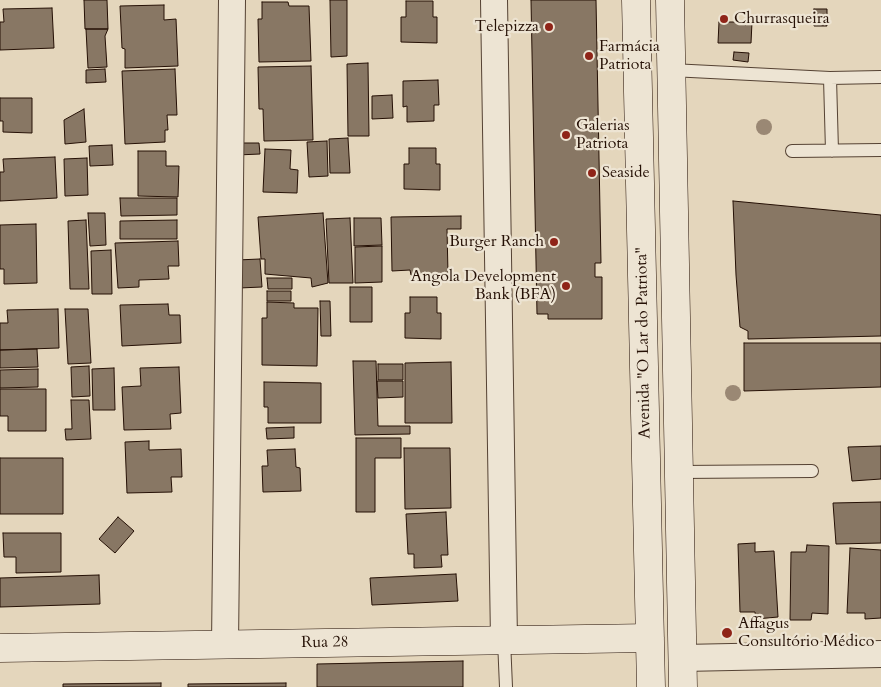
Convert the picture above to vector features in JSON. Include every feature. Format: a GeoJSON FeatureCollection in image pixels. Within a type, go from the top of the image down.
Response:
{"type":"FeatureCollection","features":[{"type":"Feature","properties":{"kind":"main road","name":"Avenida \"O Lar do Patriota\""},"geometry":{"type":"LineString","coordinates":[[636,0],[651,687]]}},
{"type":"Feature","properties":{"kind":"main road","name":"Avenida \"O Lar do Patriota\""},"geometry":{"type":"LineString","coordinates":[[670,0],[680,472],[682,687]]}},
{"type":"Feature","properties":{"kind":"main road","name":"Rua 28"},"geometry":{"type":"LineString","coordinates":[[0,648],[650,638]]}},
{"type":"Feature","properties":{"kind":"street"},"geometry":{"type":"LineString","coordinates":[[225,645],[232,0]]}},
{"type":"Feature","properties":{"kind":"street"},"geometry":{"type":"LineString","coordinates":[[494,0],[504,640]]}},
{"type":"Feature","properties":{"kind":"street"},"geometry":{"type":"LineString","coordinates":[[682,658],[881,654]]}},
{"type":"Feature","properties":{"kind":"lane"},"geometry":{"type":"LineString","coordinates":[[671,70],[830,78],[881,77]]}},
{"type":"Feature","properties":{"kind":"lane"},"geometry":{"type":"LineString","coordinates":[[830,78],[832,150]]}},
{"type":"Feature","properties":{"kind":"lane"},"geometry":{"type":"LineString","coordinates":[[792,151],[881,150]]}},
{"type":"Feature","properties":{"kind":"lane"},"geometry":{"type":"LineString","coordinates":[[680,472],[812,471]]}},
{"type":"Feature","properties":{"kind":"lane"},"geometry":{"type":"LineString","coordinates":[[504,640],[506,687]]}},
{"type":"Feature","properties":{"kind":"building"},"geometry":{"type":"Polygon","coordinates":[[[84,0],[107,0],[108,29],[85,29],[84,0]]]}},
{"type":"Feature","properties":{"kind":"building"},"geometry":{"type":"Polygon","coordinates":[[[330,0],[347,0],[347,56],[331,57],[330,0]]]}},
{"type":"Feature","properties":{"kind":"building","name":"Galerias Patriota"},"geometry":{"type":"Polygon","coordinates":[[[531,0],[596,0],[601,263],[595,263],[595,277],[602,277],[602,319],[548,319],[548,314],[537,314],[531,0]]]}},
{"type":"Feature","properties":{"kind":"building"},"geometry":{"type":"Polygon","coordinates":[[[406,1],[433,1],[433,17],[437,17],[437,43],[401,42],[401,17],[406,17],[406,1]]]}},
{"type":"Feature","properties":{"kind":"building"},"geometry":{"type":"Polygon","coordinates":[[[262,2],[288,2],[289,6],[309,6],[311,61],[259,62],[258,19],[262,19],[262,2]]]}},
{"type":"Feature","properties":{"kind":"building"},"geometry":{"type":"Polygon","coordinates":[[[164,5],[164,20],[176,19],[178,66],[125,68],[125,49],[122,48],[120,6],[164,5]]]}},
{"type":"Feature","properties":{"kind":"building"},"geometry":{"type":"Polygon","coordinates":[[[52,8],[54,48],[0,50],[0,22],[4,22],[3,9],[52,8]]]}},
{"type":"Feature","properties":{"kind":"building"},"geometry":{"type":"Polygon","coordinates":[[[814,9],[827,9],[827,26],[814,26],[814,9]]]}},
{"type":"Feature","properties":{"kind":"building"},"geometry":{"type":"Polygon","coordinates":[[[719,22],[752,22],[751,43],[718,43],[719,22]]]}},
{"type":"Feature","properties":{"kind":"building"},"geometry":{"type":"Polygon","coordinates":[[[86,29],[108,29],[105,36],[107,67],[88,68],[86,29]]]}},
{"type":"Feature","properties":{"kind":"building"},"geometry":{"type":"Polygon","coordinates":[[[734,52],[749,53],[748,62],[733,60],[734,52]]]}},
{"type":"Feature","properties":{"kind":"building"},"geometry":{"type":"Polygon","coordinates":[[[368,63],[369,136],[348,136],[347,64],[368,63]]]}},
{"type":"Feature","properties":{"kind":"building"},"geometry":{"type":"Polygon","coordinates":[[[311,66],[313,140],[264,141],[263,109],[259,109],[258,67],[311,66]]]}},
{"type":"Feature","properties":{"kind":"building"},"geometry":{"type":"Polygon","coordinates":[[[105,69],[106,82],[86,83],[86,70],[105,69]]]}},
{"type":"Feature","properties":{"kind":"building"},"geometry":{"type":"Polygon","coordinates":[[[175,69],[177,115],[167,115],[168,130],[165,130],[165,142],[125,144],[122,71],[175,69]]]}},
{"type":"Feature","properties":{"kind":"building"},"geometry":{"type":"Polygon","coordinates":[[[438,80],[439,105],[434,105],[434,121],[407,122],[407,106],[403,107],[403,81],[438,80]]]}},
{"type":"Feature","properties":{"kind":"building"},"geometry":{"type":"Polygon","coordinates":[[[392,95],[393,118],[372,119],[372,96],[392,95]]]}},
{"type":"Feature","properties":{"kind":"building"},"geometry":{"type":"Polygon","coordinates":[[[0,98],[32,98],[32,133],[3,132],[3,121],[0,121],[0,98]]]}},
{"type":"Feature","properties":{"kind":"building"},"geometry":{"type":"Polygon","coordinates":[[[84,109],[86,142],[65,144],[64,120],[84,109]]]}},
{"type":"Feature","properties":{"kind":"building"},"geometry":{"type":"Polygon","coordinates":[[[348,138],[350,173],[330,173],[329,139],[348,138]]]}},
{"type":"Feature","properties":{"kind":"building"},"geometry":{"type":"Polygon","coordinates":[[[327,141],[328,176],[309,177],[307,142],[327,141]]]}},
{"type":"Feature","properties":{"kind":"building"},"geometry":{"type":"Polygon","coordinates":[[[237,143],[259,143],[260,154],[237,155],[237,143]]]}},
{"type":"Feature","properties":{"kind":"building"},"geometry":{"type":"Polygon","coordinates":[[[112,145],[113,165],[90,166],[89,146],[112,145]]]}},
{"type":"Feature","properties":{"kind":"building"},"geometry":{"type":"Polygon","coordinates":[[[409,148],[436,148],[436,164],[440,164],[440,190],[404,189],[404,164],[409,164],[409,148]]]}},
{"type":"Feature","properties":{"kind":"building"},"geometry":{"type":"Polygon","coordinates":[[[265,149],[291,150],[290,169],[298,170],[297,193],[263,192],[265,149]]]}},
{"type":"Feature","properties":{"kind":"building"},"geometry":{"type":"Polygon","coordinates":[[[138,151],[166,151],[166,166],[179,166],[178,197],[138,196],[138,151]]]}},
{"type":"Feature","properties":{"kind":"building"},"geometry":{"type":"Polygon","coordinates":[[[55,157],[57,198],[0,201],[0,172],[4,172],[3,159],[55,157]]]}},
{"type":"Feature","properties":{"kind":"building"},"geometry":{"type":"Polygon","coordinates":[[[87,158],[88,195],[65,196],[64,159],[87,158]]]}},
{"type":"Feature","properties":{"kind":"building"},"geometry":{"type":"Polygon","coordinates":[[[120,198],[177,198],[177,215],[121,216],[120,198]]]}},
{"type":"Feature","properties":{"kind":"building"},"geometry":{"type":"Polygon","coordinates":[[[733,201],[881,215],[881,336],[748,339],[748,331],[740,327],[733,201]]]}},
{"type":"Feature","properties":{"kind":"building"},"geometry":{"type":"Polygon","coordinates":[[[88,213],[105,213],[106,245],[90,246],[88,213]]]}},
{"type":"Feature","properties":{"kind":"building"},"geometry":{"type":"Polygon","coordinates":[[[323,213],[328,283],[312,287],[311,278],[265,274],[265,259],[261,259],[258,217],[323,213]]]}},
{"type":"Feature","properties":{"kind":"building"},"geometry":{"type":"Polygon","coordinates":[[[461,216],[461,229],[447,229],[448,274],[411,275],[410,270],[392,271],[391,217],[461,216]]]}},
{"type":"Feature","properties":{"kind":"building"},"geometry":{"type":"Polygon","coordinates":[[[350,218],[353,283],[329,283],[326,219],[350,218]]]}},
{"type":"Feature","properties":{"kind":"building"},"geometry":{"type":"Polygon","coordinates":[[[354,218],[381,218],[382,245],[354,246],[354,218]]]}},
{"type":"Feature","properties":{"kind":"building"},"geometry":{"type":"Polygon","coordinates":[[[86,220],[89,289],[70,289],[68,221],[86,220]]]}},
{"type":"Feature","properties":{"kind":"building"},"geometry":{"type":"Polygon","coordinates":[[[177,220],[177,239],[120,239],[120,221],[177,220]]]}},
{"type":"Feature","properties":{"kind":"building"},"geometry":{"type":"Polygon","coordinates":[[[36,224],[37,283],[4,284],[4,269],[0,269],[0,225],[36,224]]]}},
{"type":"Feature","properties":{"kind":"building"},"geometry":{"type":"Polygon","coordinates":[[[178,241],[179,266],[168,266],[169,279],[139,280],[139,287],[118,288],[115,243],[178,241]]]}},
{"type":"Feature","properties":{"kind":"building"},"geometry":{"type":"Polygon","coordinates":[[[382,246],[382,282],[355,283],[355,247],[382,246]]]}},
{"type":"Feature","properties":{"kind":"building"},"geometry":{"type":"Polygon","coordinates":[[[111,250],[112,294],[92,294],[91,251],[111,250]]]}},
{"type":"Feature","properties":{"kind":"building"},"geometry":{"type":"Polygon","coordinates":[[[260,259],[262,287],[239,288],[237,260],[260,259]]]}},
{"type":"Feature","properties":{"kind":"building"},"geometry":{"type":"Polygon","coordinates":[[[267,278],[292,278],[292,289],[268,289],[267,278]]]}},
{"type":"Feature","properties":{"kind":"building"},"geometry":{"type":"Polygon","coordinates":[[[350,287],[372,287],[372,322],[350,322],[350,287]]]}},
{"type":"Feature","properties":{"kind":"building"},"geometry":{"type":"Polygon","coordinates":[[[267,291],[291,291],[291,301],[267,301],[267,291]]]}},
{"type":"Feature","properties":{"kind":"building"},"geometry":{"type":"Polygon","coordinates":[[[410,297],[437,297],[437,313],[441,313],[441,339],[405,338],[405,313],[410,313],[410,297]]]}},
{"type":"Feature","properties":{"kind":"building"},"geometry":{"type":"Polygon","coordinates":[[[320,301],[330,301],[331,336],[321,336],[320,301]]]}},
{"type":"Feature","properties":{"kind":"building"},"geometry":{"type":"Polygon","coordinates":[[[267,302],[294,303],[294,308],[318,308],[317,366],[262,365],[262,318],[267,318],[267,302]]]}},
{"type":"Feature","properties":{"kind":"building"},"geometry":{"type":"Polygon","coordinates":[[[168,304],[169,315],[180,315],[181,343],[122,346],[120,305],[168,304]]]}},
{"type":"Feature","properties":{"kind":"building"},"geometry":{"type":"Polygon","coordinates":[[[58,309],[59,348],[0,350],[0,323],[8,323],[7,310],[58,309]]]}},
{"type":"Feature","properties":{"kind":"building"},"geometry":{"type":"Polygon","coordinates":[[[65,309],[88,309],[91,363],[68,364],[65,309]]]}},
{"type":"Feature","properties":{"kind":"building"},"geometry":{"type":"Polygon","coordinates":[[[744,343],[881,343],[881,387],[744,391],[744,343]]]}},
{"type":"Feature","properties":{"kind":"building"},"geometry":{"type":"Polygon","coordinates":[[[37,349],[38,367],[0,368],[0,350],[37,349]]]}},
{"type":"Feature","properties":{"kind":"building"},"geometry":{"type":"Polygon","coordinates":[[[353,361],[376,361],[378,426],[410,426],[410,434],[355,435],[353,361]]]}},
{"type":"Feature","properties":{"kind":"building"},"geometry":{"type":"Polygon","coordinates":[[[451,362],[452,423],[405,423],[405,363],[451,362]]]}},
{"type":"Feature","properties":{"kind":"building"},"geometry":{"type":"Polygon","coordinates":[[[378,364],[403,364],[403,380],[378,380],[378,364]]]}},
{"type":"Feature","properties":{"kind":"building"},"geometry":{"type":"Polygon","coordinates":[[[89,366],[90,396],[72,397],[71,367],[89,366]]]}},
{"type":"Feature","properties":{"kind":"building"},"geometry":{"type":"Polygon","coordinates":[[[179,367],[181,413],[170,414],[171,429],[124,430],[122,387],[141,386],[140,368],[179,367]]]}},
{"type":"Feature","properties":{"kind":"building"},"geometry":{"type":"Polygon","coordinates":[[[114,368],[115,410],[93,410],[92,369],[114,368]]]}},
{"type":"Feature","properties":{"kind":"building"},"geometry":{"type":"Polygon","coordinates":[[[38,369],[38,387],[0,388],[0,370],[38,369]]]}},
{"type":"Feature","properties":{"kind":"building"},"geometry":{"type":"Polygon","coordinates":[[[377,381],[403,381],[403,397],[378,398],[377,381]]]}},
{"type":"Feature","properties":{"kind":"building"},"geometry":{"type":"Polygon","coordinates":[[[264,382],[321,383],[321,423],[268,423],[268,407],[264,407],[264,382]]]}},
{"type":"Feature","properties":{"kind":"building"},"geometry":{"type":"Polygon","coordinates":[[[0,389],[46,389],[46,431],[8,431],[8,416],[0,416],[0,389]]]}},
{"type":"Feature","properties":{"kind":"building"},"geometry":{"type":"Polygon","coordinates":[[[71,400],[89,400],[91,439],[66,440],[65,429],[72,429],[71,400]]]}},
{"type":"Feature","properties":{"kind":"building"},"geometry":{"type":"Polygon","coordinates":[[[294,427],[294,438],[267,439],[266,428],[294,427]]]}},
{"type":"Feature","properties":{"kind":"building"},"geometry":{"type":"Polygon","coordinates":[[[356,438],[401,438],[401,458],[375,458],[375,512],[356,512],[356,438]]]}},
{"type":"Feature","properties":{"kind":"building"},"geometry":{"type":"Polygon","coordinates":[[[149,441],[149,450],[181,449],[182,477],[171,477],[172,492],[127,493],[125,442],[149,441]]]}},
{"type":"Feature","properties":{"kind":"building"},"geometry":{"type":"Polygon","coordinates":[[[881,446],[881,479],[852,481],[848,447],[881,446]]]}},
{"type":"Feature","properties":{"kind":"building"},"geometry":{"type":"Polygon","coordinates":[[[404,448],[450,448],[451,508],[405,509],[404,448]]]}},
{"type":"Feature","properties":{"kind":"building"},"geometry":{"type":"Polygon","coordinates":[[[295,449],[296,467],[300,468],[301,491],[263,492],[262,466],[268,466],[267,450],[295,449]]]}},
{"type":"Feature","properties":{"kind":"building"},"geometry":{"type":"Polygon","coordinates":[[[0,458],[63,458],[63,514],[0,514],[0,458]]]}},
{"type":"Feature","properties":{"kind":"building"},"geometry":{"type":"Polygon","coordinates":[[[881,502],[881,543],[836,544],[833,503],[881,502]]]}},
{"type":"Feature","properties":{"kind":"building"},"geometry":{"type":"Polygon","coordinates":[[[446,512],[448,555],[441,555],[442,567],[414,568],[414,554],[408,554],[406,514],[446,512]]]}},
{"type":"Feature","properties":{"kind":"building"},"geometry":{"type":"Polygon","coordinates":[[[118,517],[134,531],[115,553],[99,539],[118,517]]]}},
{"type":"Feature","properties":{"kind":"building"},"geometry":{"type":"Polygon","coordinates":[[[3,533],[61,533],[61,572],[16,573],[16,557],[4,557],[3,533]]]}},
{"type":"Feature","properties":{"kind":"building"},"geometry":{"type":"Polygon","coordinates":[[[755,543],[755,552],[774,551],[778,617],[756,619],[755,612],[740,612],[738,544],[755,543]]]}},
{"type":"Feature","properties":{"kind":"building"},"geometry":{"type":"Polygon","coordinates":[[[807,545],[829,546],[828,614],[812,613],[811,620],[790,620],[791,552],[806,552],[807,545]]]}},
{"type":"Feature","properties":{"kind":"building"},"geometry":{"type":"Polygon","coordinates":[[[850,548],[881,550],[881,618],[865,619],[865,613],[847,613],[850,548]]]}},
{"type":"Feature","properties":{"kind":"building"},"geometry":{"type":"Polygon","coordinates":[[[456,574],[458,601],[372,605],[370,578],[456,574]]]}},
{"type":"Feature","properties":{"kind":"building"},"geometry":{"type":"Polygon","coordinates":[[[99,575],[100,604],[0,607],[0,578],[99,575]]]}},
{"type":"Feature","properties":{"kind":"building"},"geometry":{"type":"Polygon","coordinates":[[[463,661],[463,687],[317,687],[317,664],[463,661]]]}},
{"type":"Feature","properties":{"kind":"building"},"geometry":{"type":"Polygon","coordinates":[[[161,683],[161,687],[63,687],[63,684],[161,683]]]}},
{"type":"Feature","properties":{"kind":"building"},"geometry":{"type":"Polygon","coordinates":[[[286,683],[286,687],[188,687],[188,684],[286,683]]]}},
{"type":"Feature","properties":{"kind":"place","name":"Churrasqueira"},"geometry":{"type":"Point","coordinates":[724,19]}},
{"type":"Feature","properties":{"kind":"place","name":"Telepizza"},"geometry":{"type":"Point","coordinates":[549,27]}},
{"type":"Feature","properties":{"kind":"place","name":"Farmácia Patriota"},"geometry":{"type":"Point","coordinates":[589,56]}},
{"type":"Feature","properties":{"kind":"place","name":"Galerias Patriota"},"geometry":{"type":"Point","coordinates":[566,135]}},
{"type":"Feature","properties":{"kind":"place","name":"Seaside"},"geometry":{"type":"Point","coordinates":[592,173]}},
{"type":"Feature","properties":{"kind":"place","name":"Burger Ranch"},"geometry":{"type":"Point","coordinates":[554,242]}},
{"type":"Feature","properties":{"kind":"place","name":"Angola Development Bank (BFA)"},"geometry":{"type":"Point","coordinates":[566,286]}},
{"type":"Feature","properties":{"kind":"place","name":"Affagus Consultório Médico"},"geometry":{"type":"Point","coordinates":[727,633]}}]}
